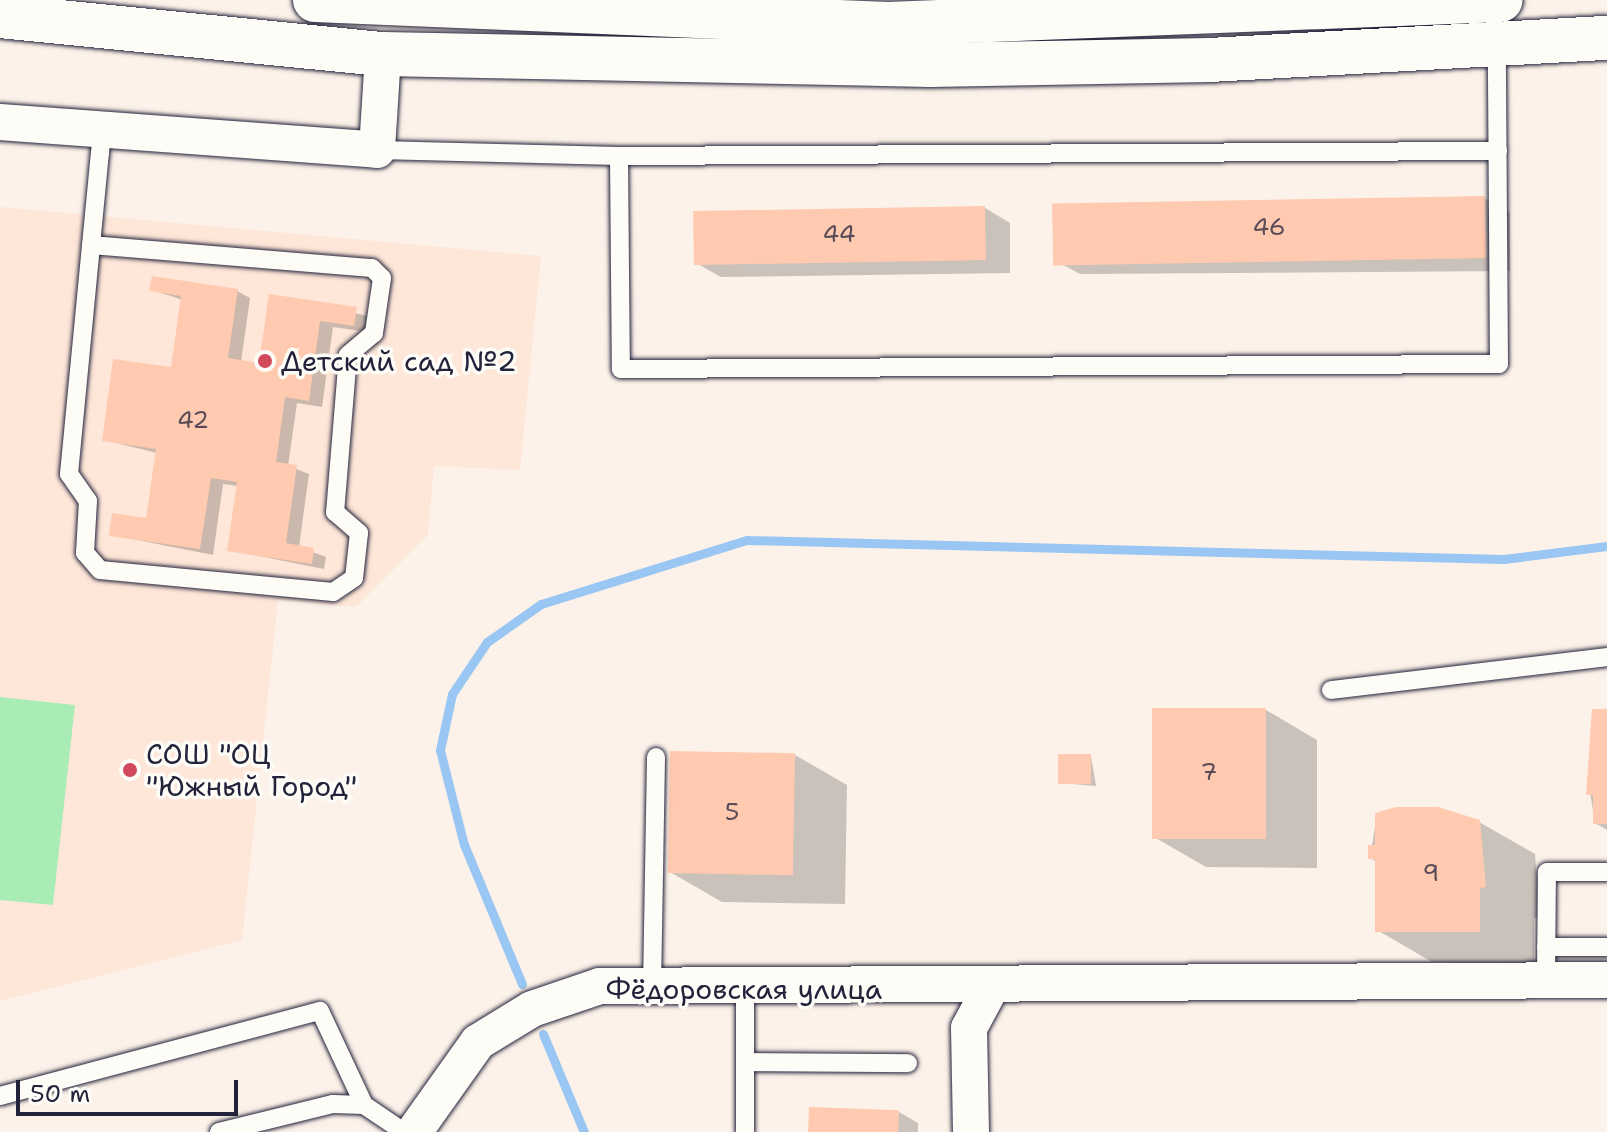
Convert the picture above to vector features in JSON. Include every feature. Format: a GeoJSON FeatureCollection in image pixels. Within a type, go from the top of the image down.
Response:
{"type":"FeatureCollection","features":[{"type":"Feature","properties":{"kind":"street"},"geometry":{"type":"LineString","coordinates":[[315,0],[1107,20],[1501,0]]}},
{"type":"Feature","properties":{"kind":"street"},"geometry":{"type":"LineString","coordinates":[[0,16],[137,15],[383,54],[930,65],[1607,38]]}},
{"type":"Feature","properties":{"kind":"street"},"geometry":{"type":"LineString","coordinates":[[0,122],[377,150],[383,54]]}},
{"type":"Feature","properties":{"kind":"street","name":"Фёдоровская улица"},"geometry":{"type":"LineString","coordinates":[[414,1132],[478,1042],[532,1009],[600,986],[990,989],[1546,964],[1607,980]]}},
{"type":"Feature","properties":{"kind":"street"},"geometry":{"type":"LineString","coordinates":[[971,1132],[969,1028],[990,989]]}},
{"type":"Feature","properties":{"kind":"lane"},"geometry":{"type":"LineString","coordinates":[[619,156],[621,369],[1499,364],[1497,44]]}},
{"type":"Feature","properties":{"kind":"lane"},"geometry":{"type":"LineString","coordinates":[[91,245],[372,268],[382,278],[374,333],[348,355],[335,512],[359,533],[354,578],[333,592],[100,570],[85,553],[88,501],[69,474],[102,130]]}},
{"type":"Feature","properties":{"kind":"lane"},"geometry":{"type":"LineString","coordinates":[[377,150],[619,156],[1498,151]]}},
{"type":"Feature","properties":{"kind":"lane"},"geometry":{"type":"LineString","coordinates":[[1331,690],[1607,657]]}},
{"type":"Feature","properties":{"kind":"lane"},"geometry":{"type":"LineString","coordinates":[[652,987],[656,757]]}},
{"type":"Feature","properties":{"kind":"lane"},"geometry":{"type":"LineString","coordinates":[[1607,872],[1547,872],[1546,964],[1607,947]]}},
{"type":"Feature","properties":{"kind":"lane"},"geometry":{"type":"LineString","coordinates":[[745,987],[745,1132]]}},
{"type":"Feature","properties":{"kind":"lane"},"geometry":{"type":"LineString","coordinates":[[0,1096],[320,1011],[364,1105],[404,1132]]}},
{"type":"Feature","properties":{"kind":"lane"},"geometry":{"type":"LineString","coordinates":[[745,1062],[908,1063]]}},
{"type":"Feature","properties":{"kind":"lane"},"geometry":{"type":"LineString","coordinates":[[219,1132],[333,1104],[364,1105]]}},
{"type":"Feature","properties":{"kind":"shaded area","name":"Детский сад №2"},"geometry":{"type":"Polygon","coordinates":[[[0,207],[541,256],[520,470],[434,466],[428,535],[356,607],[278,600],[242,940],[0,1001],[0,207]]]}},
{"type":"Feature","properties":{"kind":"green space"},"geometry":{"type":"Polygon","coordinates":[[[0,697],[75,705],[53,905],[0,900],[0,697]]]}},
{"type":"Feature","properties":{"kind":"building"},"geometry":{"type":"Polygon","coordinates":[[[1485,196],[1486,258],[1053,266],[1052,204],[1485,196]]]}},
{"type":"Feature","properties":{"kind":"building"},"geometry":{"type":"Polygon","coordinates":[[[985,206],[986,260],[694,265],[693,211],[985,206]]]}},
{"type":"Feature","properties":{"kind":"building"},"geometry":{"type":"Polygon","coordinates":[[[152,276],[238,289],[228,358],[259,363],[269,294],[357,307],[354,326],[320,321],[309,401],[285,397],[276,462],[297,465],[286,543],[314,548],[312,564],[227,551],[237,482],[211,478],[200,549],[109,536],[112,513],[146,518],[156,449],[102,441],[113,359],[171,367],[181,296],[149,291],[152,276]]]}},
{"type":"Feature","properties":{"kind":"building"},"geometry":{"type":"Polygon","coordinates":[[[1152,708],[1266,708],[1266,839],[1152,839],[1152,708]]]}},
{"type":"Feature","properties":{"kind":"building"},"geometry":{"type":"Polygon","coordinates":[[[1592,709],[1607,709],[1607,824],[1593,824],[1593,795],[1586,795],[1592,709]]]}},
{"type":"Feature","properties":{"kind":"building"},"geometry":{"type":"Polygon","coordinates":[[[670,751],[795,753],[793,875],[668,873],[670,751]]]}},
{"type":"Feature","properties":{"kind":"building"},"geometry":{"type":"Polygon","coordinates":[[[1058,754],[1091,754],[1091,784],[1058,784],[1058,754]]]}},
{"type":"Feature","properties":{"kind":"building"},"geometry":{"type":"Polygon","coordinates":[[[1396,807],[1438,807],[1480,820],[1486,887],[1480,888],[1480,932],[1375,932],[1375,859],[1368,859],[1368,845],[1375,845],[1375,813],[1396,807]]]}},
{"type":"Feature","properties":{"kind":"building"},"geometry":{"type":"Polygon","coordinates":[[[809,1107],[899,1110],[898,1132],[808,1132],[809,1107]]]}},
{"type":"Feature","properties":{"kind":"waterway"},"geometry":{"type":"LineString","coordinates":[[522,984],[464,845],[440,750],[452,694],[487,642],[541,604],[747,540],[1504,559],[1607,546]]}},
{"type":"Feature","properties":{"kind":"waterway"},"geometry":{"type":"LineString","coordinates":[[543,1034],[584,1132]]}},
{"type":"Feature","properties":{"kind":"place","name":"Детский сад №2"},"geometry":{"type":"Point","coordinates":[265,361]}},
{"type":"Feature","properties":{"kind":"place","name":"СОШ \"ОЦ \"Южный Город\""},"geometry":{"type":"Point","coordinates":[130,770]}}]}
